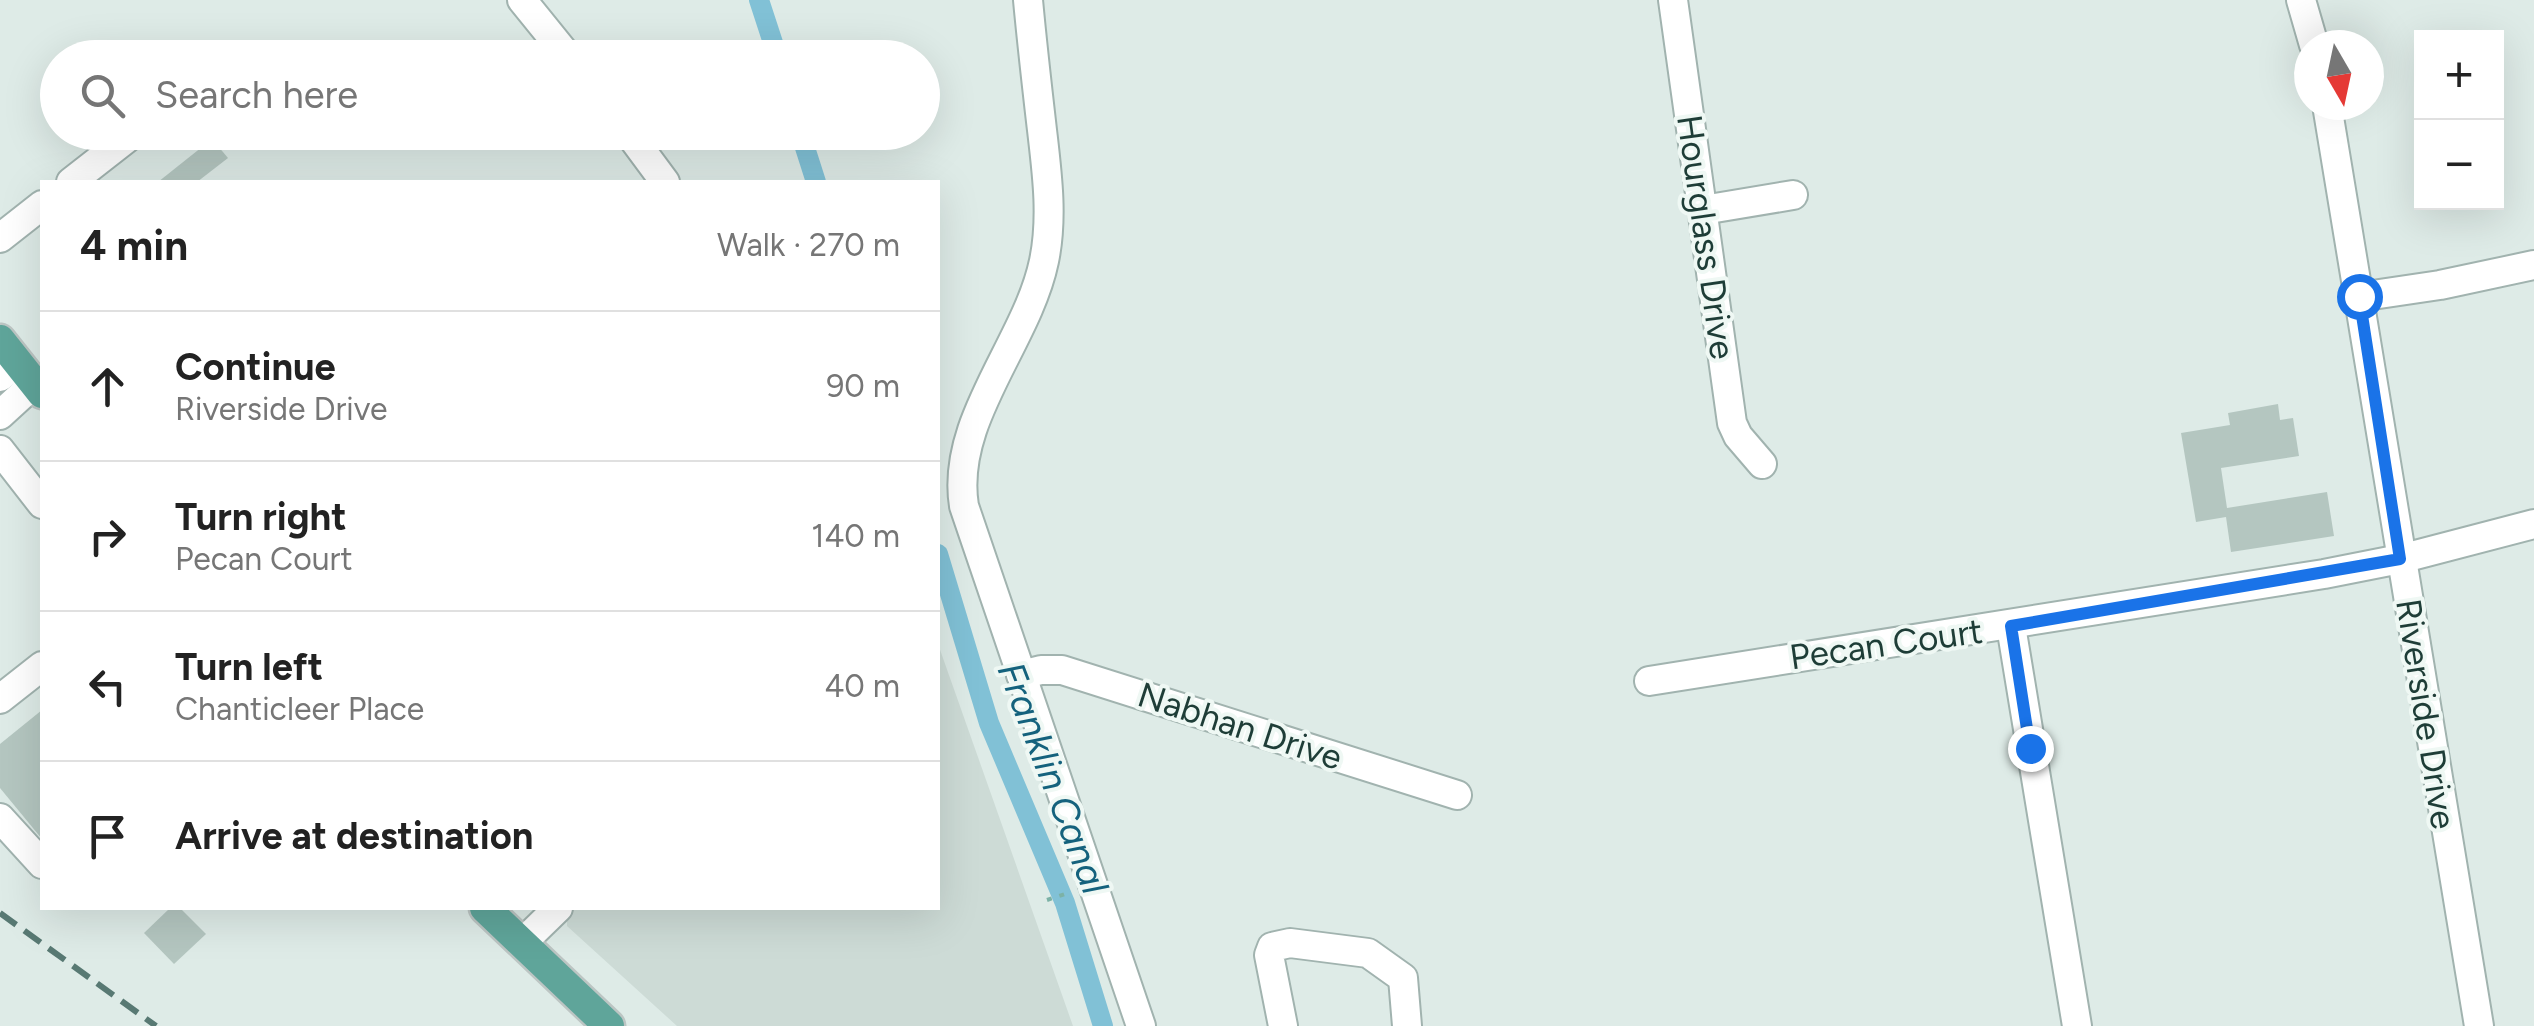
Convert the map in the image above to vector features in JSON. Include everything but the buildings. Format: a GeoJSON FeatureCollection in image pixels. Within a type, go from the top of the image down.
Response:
{"type":"FeatureCollection","features":[{"type":"Feature","properties":{"kind":"main road"},"geometry":{"type":"LineString","coordinates":[[487,910],[599,1023]]}},
{"type":"Feature","properties":{"kind":"street"},"geometry":{"type":"LineString","coordinates":[[522,0],[554,40]]}},
{"type":"Feature","properties":{"kind":"street"},"geometry":{"type":"LineString","coordinates":[[1028,0],[1048,184],[1044,261],[1033,297],[965,447],[961,489],[1141,1026]]}},
{"type":"Feature","properties":{"kind":"street","name":"Hourglass Drive"},"geometry":{"type":"LineString","coordinates":[[1674,0],[1732,423],[1762,464]]}},
{"type":"Feature","properties":{"kind":"street"},"geometry":{"type":"LineString","coordinates":[[2300,0],[2309,30]]}},
{"type":"Feature","properties":{"kind":"street","name":"Riverside Drive"},"geometry":{"type":"LineString","coordinates":[[2329,120],[2479,1026]]}},
{"type":"Feature","properties":{"kind":"street"},"geometry":{"type":"LineString","coordinates":[[74,180],[111,150]]}},
{"type":"Feature","properties":{"kind":"street"},"geometry":{"type":"LineString","coordinates":[[641,150],[664,180]]}},
{"type":"Feature","properties":{"kind":"street"},"geometry":{"type":"LineString","coordinates":[[1703,210],[1793,196]]}},
{"type":"Feature","properties":{"kind":"street"},"geometry":{"type":"LineString","coordinates":[[0,238],[37,219]]}},
{"type":"Feature","properties":{"kind":"street"},"geometry":{"type":"LineString","coordinates":[[2359,296],[2534,265]]}},
{"type":"Feature","properties":{"kind":"street"},"geometry":{"type":"LineString","coordinates":[[0,414],[19,371]]}},
{"type":"Feature","properties":{"kind":"street"},"geometry":{"type":"LineString","coordinates":[[0,450],[40,501]]}},
{"type":"Feature","properties":{"kind":"street","name":"Pecan Court"},"geometry":{"type":"LineString","coordinates":[[1649,681],[2011,626],[2400,559],[2534,524]]}},
{"type":"Feature","properties":{"kind":"street"},"geometry":{"type":"LineString","coordinates":[[2011,626],[2077,1026]]}},
{"type":"Feature","properties":{"kind":"street"},"geometry":{"type":"LineString","coordinates":[[0,699],[40,668]]}},
{"type":"Feature","properties":{"kind":"street","name":"Nabhan Drive"},"geometry":{"type":"LineString","coordinates":[[1021,675],[1062,670],[1457,795]]}},
{"type":"Feature","properties":{"kind":"street"},"geometry":{"type":"LineString","coordinates":[[0,818],[40,862]]}},
{"type":"Feature","properties":{"kind":"street"},"geometry":{"type":"LineString","coordinates":[[522,943],[556,910]]}},
{"type":"Feature","properties":{"kind":"street"},"geometry":{"type":"LineString","coordinates":[[1283,1026],[1269,960],[1270,951],[1277,945],[1290,943],[1368,953],[1403,978],[1407,1026]]}},
{"type":"Feature","properties":{"kind":"path"},"geometry":{"type":"LineString","coordinates":[[1047,900],[1078,890]]}},
{"type":"Feature","properties":{"kind":"shaded area"},"geometry":{"type":"Polygon","coordinates":[[[940,650],[1073,1026],[677,1026],[567,926],[564,910],[940,910],[940,650]]]}},
{"type":"Feature","properties":{"kind":"waterway","name":"Franklin Canal"},"geometry":{"type":"LineString","coordinates":[[759,0],[772,40]]}},
{"type":"Feature","properties":{"kind":"waterway","name":"Franklin Canal"},"geometry":{"type":"LineString","coordinates":[[806,150],[815,180]]}},
{"type":"Feature","properties":{"kind":"waterway","name":"Franklin Canal"},"geometry":{"type":"LineString","coordinates":[[940,561],[989,723],[1065,903],[1103,1026]]}},
{"type":"Feature","properties":{"kind":"railway"},"geometry":{"type":"LineString","coordinates":[[0,913],[156,1026]]}},
{"type":"Feature","properties":{"kind":"route"},"geometry":{"type":"LineString","coordinates":[[2030,748],[2011,626],[2400,559],[2359,296]]}}]}
